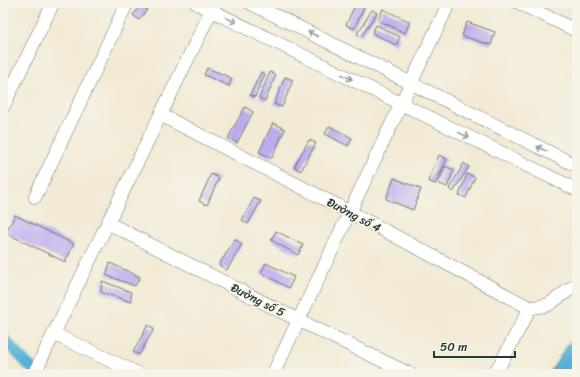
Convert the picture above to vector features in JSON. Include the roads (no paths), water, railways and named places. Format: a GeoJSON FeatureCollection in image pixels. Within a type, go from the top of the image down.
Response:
{"type":"FeatureCollection","features":[{"type":"Feature","properties":{"kind":"street"},"geometry":{"type":"LineString","coordinates":[[3,106],[53,3]]}},
{"type":"Feature","properties":{"kind":"street"},"geometry":{"type":"LineString","coordinates":[[35,197],[127,3]]}},
{"type":"Feature","properties":{"kind":"street"},"geometry":{"type":"LineString","coordinates":[[196,3],[214,7],[401,104],[577,190]]}},
{"type":"Feature","properties":{"kind":"street"},"geometry":{"type":"LineString","coordinates":[[250,3],[577,166]]}},
{"type":"Feature","properties":{"kind":"street"},"geometry":{"type":"LineString","coordinates":[[273,374],[449,3]]}},
{"type":"Feature","properties":{"kind":"street"},"geometry":{"type":"LineString","coordinates":[[519,3],[577,31]]}},
{"type":"Feature","properties":{"kind":"street"},"geometry":{"type":"LineString","coordinates":[[34,374],[214,7]]}},
{"type":"Feature","properties":{"kind":"street","name":"Đường số 4"},"geometry":{"type":"LineString","coordinates":[[161,115],[350,212],[530,308]]}},
{"type":"Feature","properties":{"kind":"street","name":"Đường số 5"},"geometry":{"type":"LineString","coordinates":[[108,223],[298,320],[410,374]]}},
{"type":"Feature","properties":{"kind":"street"},"geometry":{"type":"LineString","coordinates":[[493,374],[501,363],[530,308],[548,305],[577,284]]}},
{"type":"Feature","properties":{"kind":"street"},"geometry":{"type":"LineString","coordinates":[[54,334],[139,374]]}},
{"type":"Feature","properties":{"kind":"water"},"geometry":{"type":"Polygon","coordinates":[[[577,336],[577,374],[549,374],[568,344],[577,336]]]}},
{"type":"Feature","properties":{"kind":"waterway"},"geometry":{"type":"LineString","coordinates":[[3,338],[37,374]]}}]}
